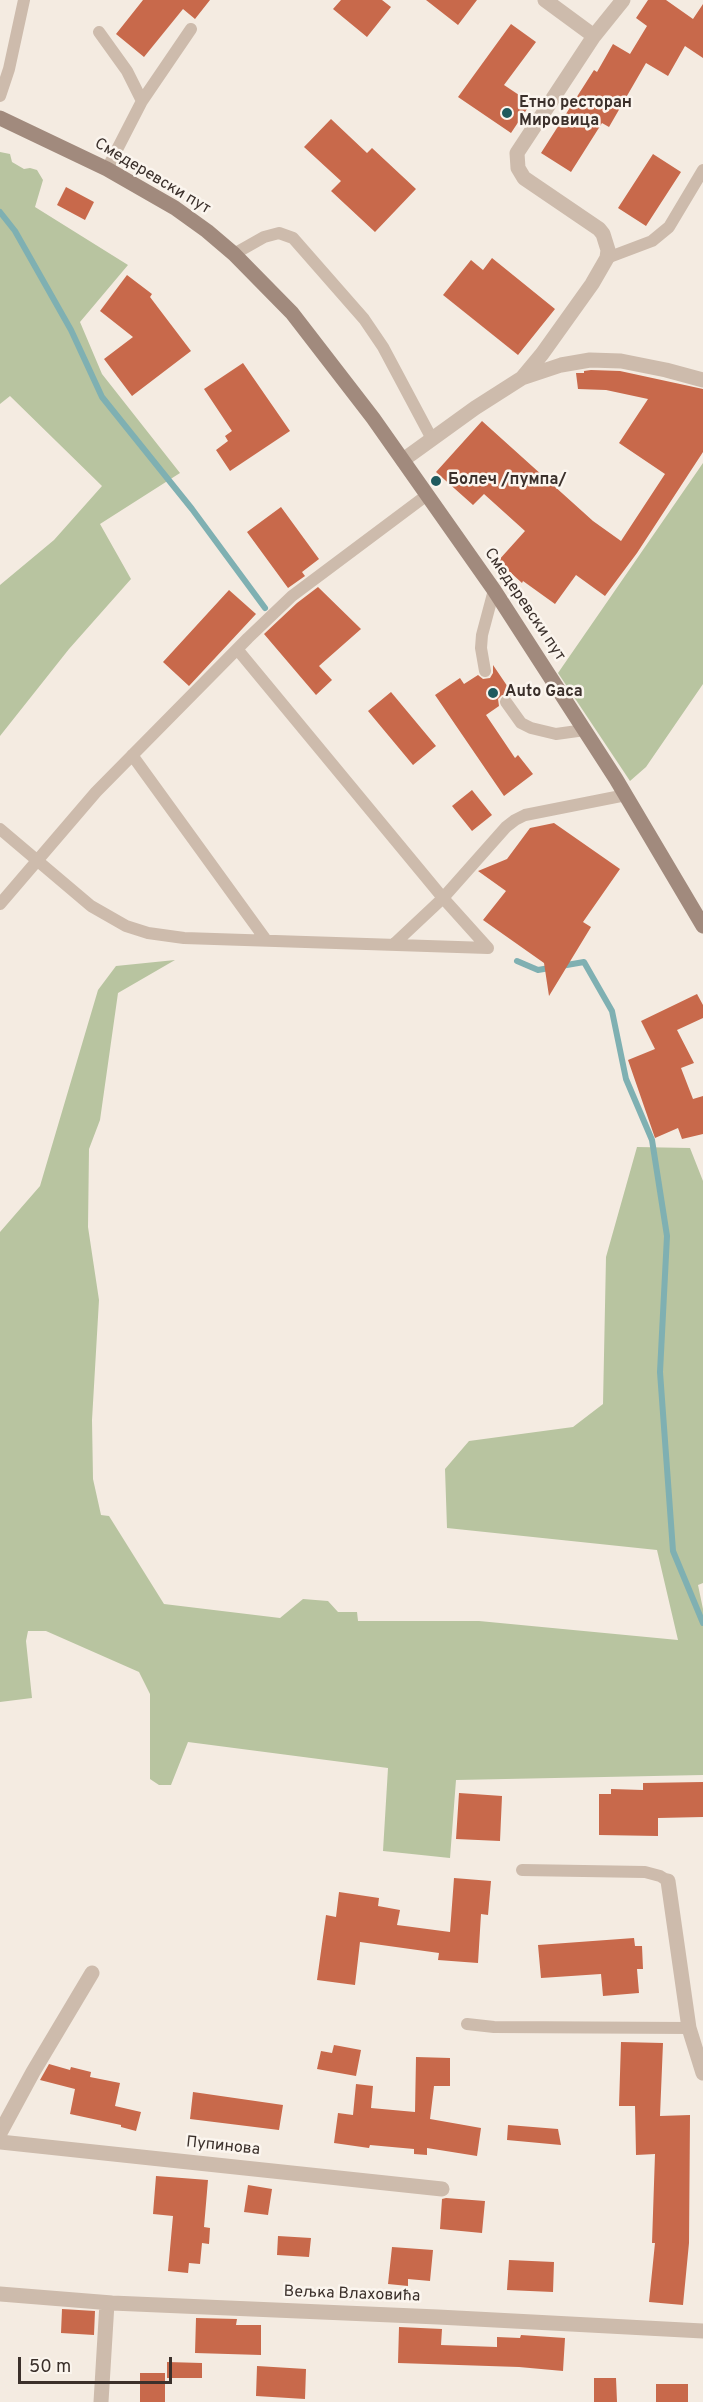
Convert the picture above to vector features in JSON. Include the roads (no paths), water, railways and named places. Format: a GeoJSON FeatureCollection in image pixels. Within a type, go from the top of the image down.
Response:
{"type":"FeatureCollection","features":[{"type":"Feature","properties":{"kind":"main road","name":"Смедеревски пут"},"geometry":{"type":"LineString","coordinates":[[0,118],[107,169],[175,208],[234,254],[292,313],[314,339],[403,460],[494,590],[626,795],[703,926]]}},
{"type":"Feature","properties":{"kind":"street"},"geometry":{"type":"LineString","coordinates":[[545,0],[594,36]]}},
{"type":"Feature","properties":{"kind":"street"},"geometry":{"type":"LineString","coordinates":[[522,378],[592,284],[607,258],[608,250],[603,234],[524,178],[518,168],[517,153],[594,36],[623,0]]}},
{"type":"Feature","properties":{"kind":"street"},"geometry":{"type":"LineString","coordinates":[[403,460],[522,378],[561,365],[590,360],[621,361],[703,380]]}},
{"type":"Feature","properties":{"kind":"street"},"geometry":{"type":"LineString","coordinates":[[668,1881],[688,2028],[703,2073]]}},
{"type":"Feature","properties":{"kind":"street"},"geometry":{"type":"LineString","coordinates":[[0,2133],[92,1972]]}},
{"type":"Feature","properties":{"kind":"street","name":"Пупинова"},"geometry":{"type":"LineString","coordinates":[[0,2142],[442,2189]]}},
{"type":"Feature","properties":{"kind":"street","name":"Вељка Влаховића"},"geometry":{"type":"LineString","coordinates":[[0,2294],[107,2303],[703,2331]]}},
{"type":"Feature","properties":{"kind":"street"},"geometry":{"type":"LineString","coordinates":[[101,2402],[107,2303]]}},
{"type":"Feature","properties":{"kind":"lane"},"geometry":{"type":"LineString","coordinates":[[0,96],[9,69],[24,0]]}},
{"type":"Feature","properties":{"kind":"lane"},"geometry":{"type":"LineString","coordinates":[[107,169],[142,101],[190,29]]}},
{"type":"Feature","properties":{"kind":"lane"},"geometry":{"type":"LineString","coordinates":[[99,32],[127,71],[142,101]]}},
{"type":"Feature","properties":{"kind":"lane"},"geometry":{"type":"LineString","coordinates":[[607,258],[652,241],[669,227],[703,170]]}},
{"type":"Feature","properties":{"kind":"lane"},"geometry":{"type":"LineString","coordinates":[[234,254],[264,237],[279,233],[293,238],[370,328],[383,347],[432,439]]}},
{"type":"Feature","properties":{"kind":"lane"},"geometry":{"type":"LineString","coordinates":[[0,904],[96,792],[292,596],[427,495]]}},
{"type":"Feature","properties":{"kind":"lane"},"geometry":{"type":"LineString","coordinates":[[485,671],[481,648],[482,635],[494,590]]}},
{"type":"Feature","properties":{"kind":"lane"},"geometry":{"type":"LineString","coordinates":[[0,829],[91,906],[126,926],[148,933],[184,938],[488,948],[443,898],[237,649]]}},
{"type":"Feature","properties":{"kind":"lane"},"geometry":{"type":"LineString","coordinates":[[506,702],[521,723],[531,728],[556,734],[585,730]]}},
{"type":"Feature","properties":{"kind":"lane"},"geometry":{"type":"LineString","coordinates":[[132,755],[266,940]]}},
{"type":"Feature","properties":{"kind":"lane"},"geometry":{"type":"LineString","coordinates":[[394,944],[443,898],[506,827],[515,820],[525,815],[626,795]]}},
{"type":"Feature","properties":{"kind":"lane"},"geometry":{"type":"LineString","coordinates":[[522,1870],[645,1872],[660,1875],[668,1881]]}},
{"type":"Feature","properties":{"kind":"lane"},"geometry":{"type":"LineString","coordinates":[[467,2024],[514,2027],[688,2028]]}},
{"type":"Feature","properties":{"kind":"waterway"},"geometry":{"type":"LineString","coordinates":[[0,212],[15,231],[71,330],[102,397],[192,509],[265,608]]}},
{"type":"Feature","properties":{"kind":"waterway"},"geometry":{"type":"LineString","coordinates":[[517,961],[538,970],[584,962],[612,1011],[626,1079],[652,1140],[667,1236],[660,1372],[673,1551],[703,1623]]}},
{"type":"Feature","properties":{"kind":"place","name":"Етно ресторан Мировица"},"geometry":{"type":"Point","coordinates":[507,113]}},
{"type":"Feature","properties":{"kind":"place","name":"Болеч /пумпа/"},"geometry":{"type":"Point","coordinates":[436,481]}},
{"type":"Feature","properties":{"kind":"place","name":"Auto Gaca"},"geometry":{"type":"Point","coordinates":[493,693]}}]}
